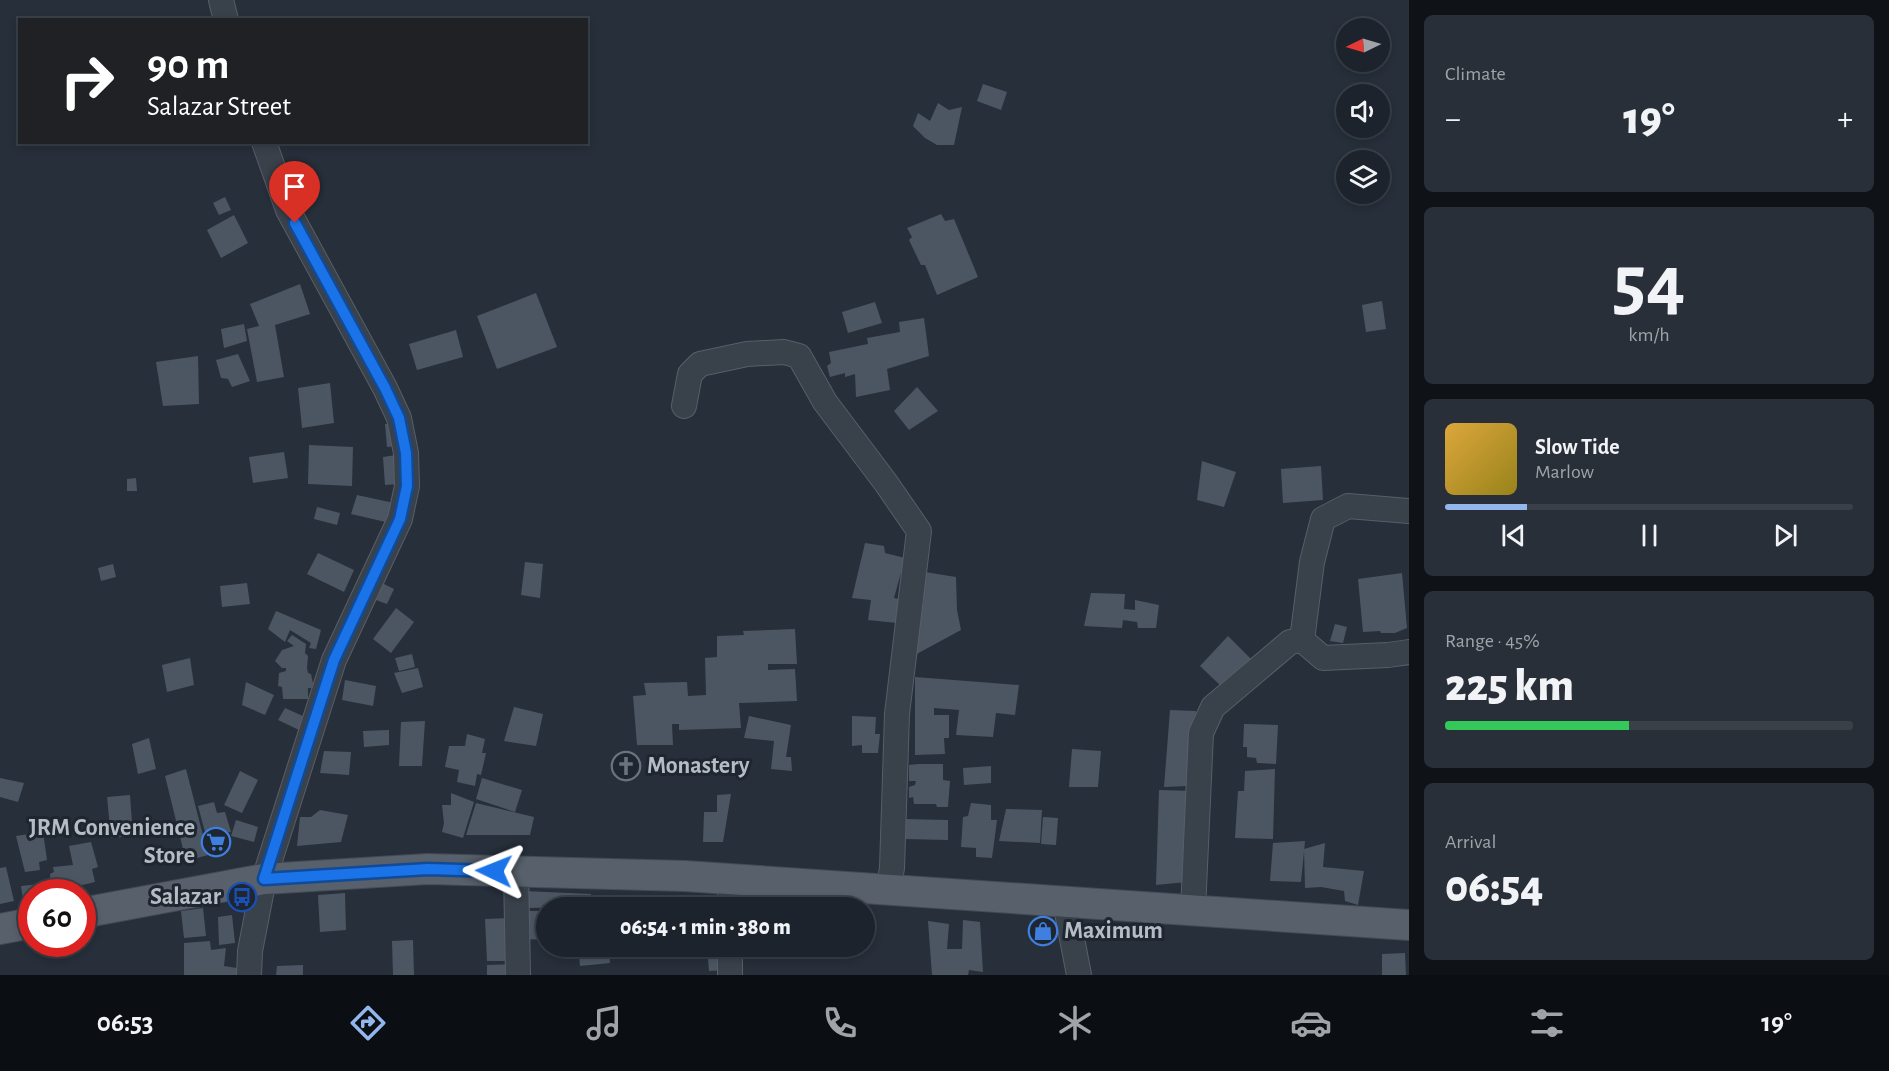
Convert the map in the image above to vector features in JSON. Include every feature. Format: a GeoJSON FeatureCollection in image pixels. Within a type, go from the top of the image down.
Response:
{"type":"FeatureCollection","features":[{"type":"Feature","properties":{"kind":"main road"},"geometry":{"type":"LineString","coordinates":[[96,910],[264,879],[428,869],[685,876],[730,893],[888,890],[1409,925]]}},
{"type":"Feature","properties":{"kind":"main road"},"geometry":{"type":"LineString","coordinates":[[0,929],[18,926]]}},
{"type":"Feature","properties":{"kind":"street"},"geometry":{"type":"LineString","coordinates":[[221,0],[226,18]]}},
{"type":"Feature","properties":{"kind":"street"},"geometry":{"type":"LineString","coordinates":[[249,975],[250,951],[264,879],[334,660],[400,519],[407,486],[406,453],[399,418],[288,210],[265,144]]}},
{"type":"Feature","properties":{"kind":"street"},"geometry":{"type":"LineString","coordinates":[[684,406],[690,374],[700,364],[747,354],[784,352],[799,356],[825,402],[919,531],[897,714],[892,868],[888,890]]}},
{"type":"Feature","properties":{"kind":"street"},"geometry":{"type":"LineString","coordinates":[[1302,640],[1312,562],[1323,519],[1348,506],[1409,511]]}},
{"type":"Feature","properties":{"kind":"street"},"geometry":{"type":"LineString","coordinates":[[1302,640],[1323,658],[1409,652]]}},
{"type":"Feature","properties":{"kind":"street"},"geometry":{"type":"LineString","coordinates":[[1193,911],[1201,733],[1213,707],[1290,642],[1302,640]]}},
{"type":"Feature","properties":{"kind":"street"},"geometry":{"type":"LineString","coordinates":[[516,872],[518,975]]}},
{"type":"Feature","properties":{"kind":"street"},"geometry":{"type":"LineString","coordinates":[[1065,902],[1079,975]]}},
{"type":"Feature","properties":{"kind":"street"},"geometry":{"type":"LineString","coordinates":[[730,957],[730,975]]}},
{"type":"Feature","properties":{"kind":"building"},"geometry":{"type":"Polygon","coordinates":[[[983,84],[1007,92],[1001,110],[977,101],[983,84]]]}},
{"type":"Feature","properties":{"kind":"building"},"geometry":{"type":"Polygon","coordinates":[[[938,103],[949,110],[962,107],[954,145],[937,145],[925,138],[913,126],[918,113],[930,121],[938,103]]]}},
{"type":"Feature","properties":{"kind":"building"},"geometry":{"type":"Polygon","coordinates":[[[225,197],[231,210],[219,215],[213,203],[225,197]]]}},
{"type":"Feature","properties":{"kind":"building"},"geometry":{"type":"Polygon","coordinates":[[[941,214],[945,221],[954,219],[978,277],[937,295],[925,265],[921,265],[909,240],[912,237],[907,228],[941,214]]]}},
{"type":"Feature","properties":{"kind":"building"},"geometry":{"type":"Polygon","coordinates":[[[234,215],[248,243],[221,258],[207,230],[234,215]]]}},
{"type":"Feature","properties":{"kind":"building"},"geometry":{"type":"Polygon","coordinates":[[[300,284],[310,314],[275,325],[284,377],[257,382],[247,329],[259,326],[250,304],[300,284]]]}},
{"type":"Feature","properties":{"kind":"building"},"geometry":{"type":"Polygon","coordinates":[[[536,293],[557,347],[497,369],[477,316],[536,293]]]}},
{"type":"Feature","properties":{"kind":"building"},"geometry":{"type":"Polygon","coordinates":[[[1382,301],[1386,329],[1366,332],[1362,305],[1382,301]]]}},
{"type":"Feature","properties":{"kind":"building"},"geometry":{"type":"Polygon","coordinates":[[[875,302],[882,323],[848,333],[842,312],[875,302]]]}},
{"type":"Feature","properties":{"kind":"building"},"geometry":{"type":"Polygon","coordinates":[[[924,318],[929,356],[887,369],[890,390],[856,397],[855,374],[845,377],[845,373],[830,377],[827,366],[831,363],[829,352],[868,344],[867,338],[900,332],[899,322],[924,318]]]}},
{"type":"Feature","properties":{"kind":"building"},"geometry":{"type":"Polygon","coordinates":[[[244,324],[247,341],[224,348],[221,329],[244,324]]]}},
{"type":"Feature","properties":{"kind":"building"},"geometry":{"type":"Polygon","coordinates":[[[456,330],[463,357],[417,370],[409,344],[456,330]]]}},
{"type":"Feature","properties":{"kind":"building"},"geometry":{"type":"Polygon","coordinates":[[[238,354],[250,381],[232,387],[228,379],[221,378],[216,360],[238,354]]]}},
{"type":"Feature","properties":{"kind":"building"},"geometry":{"type":"Polygon","coordinates":[[[198,356],[199,404],[163,406],[156,362],[198,356]]]}},
{"type":"Feature","properties":{"kind":"building"},"geometry":{"type":"Polygon","coordinates":[[[330,383],[334,423],[302,428],[298,388],[330,383]]]}},
{"type":"Feature","properties":{"kind":"building"},"geometry":{"type":"Polygon","coordinates":[[[917,387],[938,411],[909,430],[894,411],[917,387]]]}},
{"type":"Feature","properties":{"kind":"building"},"geometry":{"type":"Polygon","coordinates":[[[395,423],[397,446],[387,447],[385,424],[395,423]]]}},
{"type":"Feature","properties":{"kind":"building"},"geometry":{"type":"Polygon","coordinates":[[[309,445],[353,447],[352,486],[308,484],[309,445]]]}},
{"type":"Feature","properties":{"kind":"building"},"geometry":{"type":"Polygon","coordinates":[[[284,452],[288,478],[253,483],[249,457],[284,452]]]}},
{"type":"Feature","properties":{"kind":"building"},"geometry":{"type":"Polygon","coordinates":[[[396,455],[399,484],[385,485],[383,457],[396,455]]]}},
{"type":"Feature","properties":{"kind":"building"},"geometry":{"type":"Polygon","coordinates":[[[1202,461],[1236,472],[1224,507],[1197,500],[1202,461]]]}},
{"type":"Feature","properties":{"kind":"building"},"geometry":{"type":"Polygon","coordinates":[[[1321,466],[1323,500],[1283,503],[1281,469],[1321,466]]]}},
{"type":"Feature","properties":{"kind":"building"},"geometry":{"type":"Polygon","coordinates":[[[136,478],[137,491],[127,491],[127,479],[136,478]]]}},
{"type":"Feature","properties":{"kind":"building"},"geometry":{"type":"Polygon","coordinates":[[[357,495],[394,503],[390,523],[351,514],[357,495]]]}},
{"type":"Feature","properties":{"kind":"building"},"geometry":{"type":"Polygon","coordinates":[[[317,507],[340,513],[337,525],[314,519],[317,507]]]}},
{"type":"Feature","properties":{"kind":"building"},"geometry":{"type":"Polygon","coordinates":[[[865,543],[884,546],[885,553],[905,558],[894,598],[901,599],[897,623],[868,620],[871,600],[852,598],[865,543]]]}},
{"type":"Feature","properties":{"kind":"building"},"geometry":{"type":"Polygon","coordinates":[[[318,553],[354,570],[344,592],[307,574],[318,553]]]}},
{"type":"Feature","properties":{"kind":"building"},"geometry":{"type":"Polygon","coordinates":[[[525,562],[543,564],[540,598],[521,595],[525,562]]]}},
{"type":"Feature","properties":{"kind":"building"},"geometry":{"type":"Polygon","coordinates":[[[113,564],[116,577],[101,581],[98,568],[113,564]]]}},
{"type":"Feature","properties":{"kind":"building"},"geometry":{"type":"Polygon","coordinates":[[[925,572],[956,577],[957,610],[961,630],[913,656],[916,606],[923,606],[925,572]]]}},
{"type":"Feature","properties":{"kind":"building"},"geometry":{"type":"Polygon","coordinates":[[[1402,573],[1407,628],[1395,633],[1363,632],[1358,579],[1402,573]]]}},
{"type":"Feature","properties":{"kind":"building"},"geometry":{"type":"Polygon","coordinates":[[[380,582],[394,589],[387,604],[373,599],[380,582]]]}},
{"type":"Feature","properties":{"kind":"building"},"geometry":{"type":"Polygon","coordinates":[[[247,583],[250,604],[222,607],[220,586],[247,583]]]}},
{"type":"Feature","properties":{"kind":"building"},"geometry":{"type":"Polygon","coordinates":[[[1091,593],[1125,594],[1124,609],[1135,610],[1135,600],[1159,605],[1156,628],[1138,628],[1137,622],[1123,620],[1122,628],[1084,626],[1091,593]]]}},
{"type":"Feature","properties":{"kind":"building"},"geometry":{"type":"Polygon","coordinates":[[[396,608],[414,622],[391,653],[373,639],[396,608]]]}},
{"type":"Feature","properties":{"kind":"building"},"geometry":{"type":"Polygon","coordinates":[[[276,611],[321,630],[316,649],[309,648],[311,643],[290,630],[285,642],[268,629],[276,611]]]}},
{"type":"Feature","properties":{"kind":"building"},"geometry":{"type":"Polygon","coordinates":[[[1335,624],[1347,627],[1343,643],[1330,641],[1335,624]]]}},
{"type":"Feature","properties":{"kind":"building"},"geometry":{"type":"Polygon","coordinates":[[[795,629],[797,664],[768,664],[768,670],[795,669],[797,701],[739,703],[741,728],[679,730],[679,724],[672,724],[673,745],[637,745],[633,696],[646,695],[644,683],[687,682],[688,696],[706,695],[705,658],[717,657],[717,636],[744,635],[743,631],[795,629]]]}},
{"type":"Feature","properties":{"kind":"building"},"geometry":{"type":"Polygon","coordinates":[[[292,635],[306,644],[307,668],[314,688],[308,688],[308,699],[283,699],[282,687],[278,686],[279,673],[286,671],[286,668],[282,668],[275,661],[282,650],[294,646],[287,641],[292,635]]]}},
{"type":"Feature","properties":{"kind":"building"},"geometry":{"type":"Polygon","coordinates":[[[1228,636],[1253,661],[1222,687],[1200,666],[1228,636]]]}},
{"type":"Feature","properties":{"kind":"building"},"geometry":{"type":"Polygon","coordinates":[[[412,654],[415,667],[399,671],[395,658],[412,654]]]}},
{"type":"Feature","properties":{"kind":"building"},"geometry":{"type":"Polygon","coordinates":[[[190,658],[194,685],[167,692],[162,665],[190,658]]]}},
{"type":"Feature","properties":{"kind":"building"},"geometry":{"type":"Polygon","coordinates":[[[418,668],[423,687],[402,693],[394,673],[418,668]]]}},
{"type":"Feature","properties":{"kind":"building"},"geometry":{"type":"Polygon","coordinates":[[[915,677],[1019,685],[1015,715],[996,713],[993,737],[956,735],[959,710],[934,708],[934,715],[949,715],[949,738],[944,738],[945,754],[915,755],[915,677]]]}},
{"type":"Feature","properties":{"kind":"building"},"geometry":{"type":"Polygon","coordinates":[[[345,680],[376,686],[373,706],[342,700],[345,680]]]}},
{"type":"Feature","properties":{"kind":"building"},"geometry":{"type":"Polygon","coordinates":[[[246,682],[274,695],[265,715],[242,705],[246,682]]]}},
{"type":"Feature","properties":{"kind":"building"},"geometry":{"type":"Polygon","coordinates":[[[514,707],[543,714],[536,746],[504,741],[514,707]]]}},
{"type":"Feature","properties":{"kind":"building"},"geometry":{"type":"Polygon","coordinates":[[[285,708],[305,717],[299,730],[278,720],[285,708]]]}},
{"type":"Feature","properties":{"kind":"building"},"geometry":{"type":"Polygon","coordinates":[[[1170,710],[1196,711],[1189,786],[1164,787],[1170,710]]]}},
{"type":"Feature","properties":{"kind":"building"},"geometry":{"type":"Polygon","coordinates":[[[749,716],[791,725],[786,757],[791,757],[792,771],[771,769],[774,741],[744,738],[749,716]]]}},
{"type":"Feature","properties":{"kind":"building"},"geometry":{"type":"Polygon","coordinates":[[[852,716],[876,717],[875,734],[880,734],[878,753],[862,753],[862,745],[852,746],[852,716]]]}},
{"type":"Feature","properties":{"kind":"building"},"geometry":{"type":"Polygon","coordinates":[[[425,721],[422,766],[399,766],[401,722],[425,721]]]}},
{"type":"Feature","properties":{"kind":"building"},"geometry":{"type":"Polygon","coordinates":[[[1244,724],[1278,725],[1276,764],[1257,763],[1256,758],[1247,757],[1247,747],[1243,747],[1244,724]]]}},
{"type":"Feature","properties":{"kind":"building"},"geometry":{"type":"Polygon","coordinates":[[[389,730],[389,745],[364,747],[363,731],[389,730]]]}},
{"type":"Feature","properties":{"kind":"building"},"geometry":{"type":"Polygon","coordinates":[[[467,734],[485,739],[482,753],[486,753],[481,775],[477,774],[475,786],[457,782],[459,770],[445,767],[449,746],[465,746],[467,734]]]}},
{"type":"Feature","properties":{"kind":"building"},"geometry":{"type":"Polygon","coordinates":[[[149,738],[156,769],[138,774],[132,744],[149,738]]]}},
{"type":"Feature","properties":{"kind":"building"},"geometry":{"type":"Polygon","coordinates":[[[1072,749],[1101,751],[1098,787],[1069,787],[1072,749]]]}},
{"type":"Feature","properties":{"kind":"building"},"geometry":{"type":"Polygon","coordinates":[[[324,751],[351,752],[349,775],[320,773],[324,751]]]}},
{"type":"Feature","properties":{"kind":"building"},"geometry":{"type":"Polygon","coordinates":[[[943,764],[943,780],[950,781],[948,807],[937,807],[936,804],[914,804],[913,797],[909,798],[909,787],[915,785],[916,781],[909,781],[909,765],[943,764]]]}},
{"type":"Feature","properties":{"kind":"building"},"geometry":{"type":"Polygon","coordinates":[[[991,766],[991,783],[964,785],[963,768],[991,766]]]}},
{"type":"Feature","properties":{"kind":"building"},"geometry":{"type":"Polygon","coordinates":[[[186,769],[208,855],[186,861],[165,776],[186,769]]]}},
{"type":"Feature","properties":{"kind":"building"},"geometry":{"type":"Polygon","coordinates":[[[1275,769],[1273,839],[1235,838],[1238,791],[1244,791],[1245,771],[1275,769]]]}},
{"type":"Feature","properties":{"kind":"building"},"geometry":{"type":"Polygon","coordinates":[[[240,771],[258,780],[242,813],[224,805],[240,771]]]}},
{"type":"Feature","properties":{"kind":"building"},"geometry":{"type":"Polygon","coordinates":[[[0,778],[24,783],[18,802],[0,797],[0,778]]]}},
{"type":"Feature","properties":{"kind":"building"},"geometry":{"type":"Polygon","coordinates":[[[482,778],[522,790],[515,812],[476,799],[482,778]]]}},
{"type":"Feature","properties":{"kind":"building"},"geometry":{"type":"Polygon","coordinates":[[[1159,790],[1195,791],[1187,882],[1156,885],[1159,790]]]}},
{"type":"Feature","properties":{"kind":"building"},"geometry":{"type":"Polygon","coordinates":[[[451,793],[474,802],[463,838],[442,832],[444,823],[442,805],[451,805],[451,793]]]}},
{"type":"Feature","properties":{"kind":"building"},"geometry":{"type":"Polygon","coordinates":[[[731,794],[723,842],[703,842],[704,812],[717,812],[717,795],[731,794]]]}},
{"type":"Feature","properties":{"kind":"building"},"geometry":{"type":"Polygon","coordinates":[[[130,795],[133,836],[111,838],[107,797],[130,795]]]}},
{"type":"Feature","properties":{"kind":"building"},"geometry":{"type":"Polygon","coordinates":[[[214,802],[217,813],[225,812],[231,832],[223,833],[222,829],[205,832],[198,806],[214,802]]]}},
{"type":"Feature","properties":{"kind":"building"},"geometry":{"type":"Polygon","coordinates":[[[476,803],[534,817],[530,835],[466,835],[476,803]]]}},
{"type":"Feature","properties":{"kind":"building"},"geometry":{"type":"Polygon","coordinates":[[[971,803],[991,805],[991,820],[997,820],[992,858],[976,857],[976,848],[961,847],[963,817],[968,816],[971,803]]]}},
{"type":"Feature","properties":{"kind":"building"},"geometry":{"type":"Polygon","coordinates":[[[1006,809],[1042,810],[1040,843],[999,841],[1006,809]]]}},
{"type":"Feature","properties":{"kind":"building"},"geometry":{"type":"Polygon","coordinates":[[[320,810],[348,815],[341,842],[297,846],[300,817],[311,817],[320,810]]]}},
{"type":"Feature","properties":{"kind":"building"},"geometry":{"type":"Polygon","coordinates":[[[1043,817],[1058,818],[1056,845],[1041,844],[1043,817]]]}},
{"type":"Feature","properties":{"kind":"building"},"geometry":{"type":"Polygon","coordinates":[[[904,819],[948,820],[948,840],[903,839],[904,819]]]}},
{"type":"Feature","properties":{"kind":"building"},"geometry":{"type":"Polygon","coordinates":[[[236,820],[258,827],[254,842],[231,836],[236,820]]]}},
{"type":"Feature","properties":{"kind":"building"},"geometry":{"type":"Polygon","coordinates":[[[43,832],[47,860],[39,862],[40,870],[25,872],[16,836],[43,832]]]}},
{"type":"Feature","properties":{"kind":"building"},"geometry":{"type":"Polygon","coordinates":[[[1305,841],[1301,882],[1270,881],[1273,843],[1305,841]]]}},
{"type":"Feature","properties":{"kind":"building"},"geometry":{"type":"Polygon","coordinates":[[[91,842],[98,867],[92,869],[94,879],[50,879],[50,874],[54,872],[53,867],[73,865],[69,846],[91,842]]]}},
{"type":"Feature","properties":{"kind":"building"},"geometry":{"type":"Polygon","coordinates":[[[1325,843],[1323,867],[1364,871],[1358,905],[1345,901],[1344,891],[1321,887],[1305,888],[1304,849],[1325,843]]]}},
{"type":"Feature","properties":{"kind":"building"},"geometry":{"type":"Polygon","coordinates":[[[6,867],[14,901],[0,904],[0,868],[6,867]]]}},
{"type":"Feature","properties":{"kind":"building"},"geometry":{"type":"Polygon","coordinates":[[[524,891],[591,894],[591,897],[536,897],[536,908],[524,908],[524,891]]]}},
{"type":"Feature","properties":{"kind":"building"},"geometry":{"type":"Polygon","coordinates":[[[345,893],[346,930],[320,932],[318,895],[345,893]]]}},
{"type":"Feature","properties":{"kind":"building"},"geometry":{"type":"Polygon","coordinates":[[[203,908],[206,936],[184,938],[181,911],[203,908]]]}},
{"type":"Feature","properties":{"kind":"building"},"geometry":{"type":"Polygon","coordinates":[[[526,911],[536,911],[536,940],[526,939],[526,911]]]}},
{"type":"Feature","properties":{"kind":"building"},"geometry":{"type":"Polygon","coordinates":[[[232,915],[235,943],[219,945],[218,917],[232,915]]]}},
{"type":"Feature","properties":{"kind":"building"},"geometry":{"type":"Polygon","coordinates":[[[512,918],[514,961],[487,961],[485,919],[512,918]]]}},
{"type":"Feature","properties":{"kind":"building"},"geometry":{"type":"Polygon","coordinates":[[[963,920],[980,922],[983,972],[969,970],[968,975],[932,975],[928,921],[949,924],[947,949],[962,949],[963,920]]]}},
{"type":"Feature","properties":{"kind":"building"},"geometry":{"type":"Polygon","coordinates":[[[413,940],[414,975],[393,975],[392,941],[413,940]]]}},
{"type":"Feature","properties":{"kind":"building"},"geometry":{"type":"Polygon","coordinates":[[[210,941],[211,950],[226,948],[224,966],[237,968],[237,975],[184,975],[184,943],[210,941]]]}},
{"type":"Feature","properties":{"kind":"building"},"geometry":{"type":"Polygon","coordinates":[[[1405,953],[1406,975],[1382,975],[1382,954],[1405,953]]]}},
{"type":"Feature","properties":{"kind":"building"},"geometry":{"type":"Polygon","coordinates":[[[579,957],[610,957],[610,963],[580,966],[579,957]]]}},
{"type":"Feature","properties":{"kind":"building"},"geometry":{"type":"Polygon","coordinates":[[[708,957],[725,957],[725,970],[709,971],[708,957]]]}},
{"type":"Feature","properties":{"kind":"building"},"geometry":{"type":"Polygon","coordinates":[[[515,964],[515,975],[487,975],[487,965],[515,964]]]}},
{"type":"Feature","properties":{"kind":"building"},"geometry":{"type":"Polygon","coordinates":[[[303,965],[303,975],[276,975],[277,966],[303,965]]]}},
{"type":"Feature","properties":{"kind":"place","name":"Monastery"},"geometry":{"type":"Point","coordinates":[626,766]}},
{"type":"Feature","properties":{"kind":"place","name":"JRM Convenience Store"},"geometry":{"type":"Point","coordinates":[216,842]}},
{"type":"Feature","properties":{"kind":"place","name":"Salazar"},"geometry":{"type":"Point","coordinates":[242,897]}},
{"type":"Feature","properties":{"kind":"place","name":"Maximum"},"geometry":{"type":"Point","coordinates":[1043,931]}},
{"type":"Feature","properties":{"kind":"route"},"geometry":{"type":"LineString","coordinates":[[295,223],[399,418],[406,453],[407,486],[400,519],[334,660],[264,879],[428,869],[494,871]]}}]}
